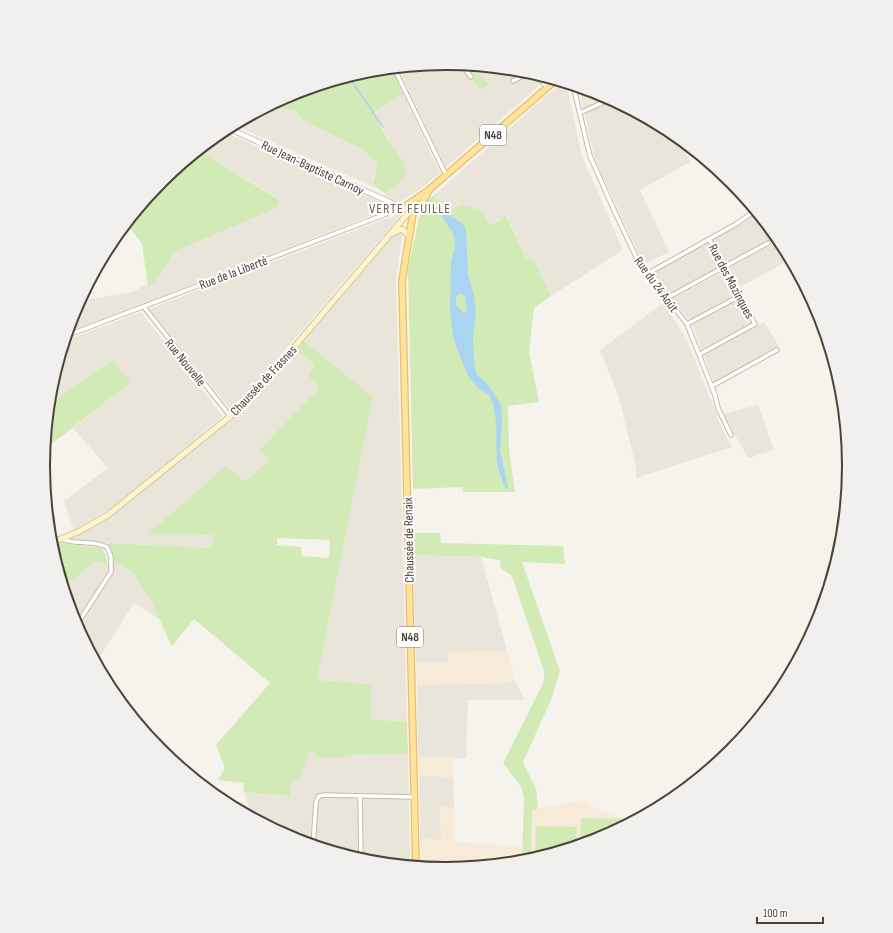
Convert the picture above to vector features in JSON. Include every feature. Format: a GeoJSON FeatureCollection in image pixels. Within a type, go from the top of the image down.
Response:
{"type":"FeatureCollection","features":[{"type":"Feature","properties":{"kind":"main road","name":"N48"},"geometry":{"type":"LineString","coordinates":[[430,189],[417,211],[409,209],[414,198],[430,189],[550,84]]}},
{"type":"Feature","properties":{"kind":"main road","name":"Chaussée de Frasnes"},"geometry":{"type":"LineString","coordinates":[[57,541],[80,531],[110,514],[230,416],[256,392],[391,234],[409,209]]}},
{"type":"Feature","properties":{"kind":"main road","name":"Chaussée de Renaix"},"geometry":{"type":"LineString","coordinates":[[409,209],[408,235],[402,280],[416,862]]}},
{"type":"Feature","properties":{"kind":"main road"},"geometry":{"type":"LineString","coordinates":[[391,234],[400,229],[408,235]]}},
{"type":"Feature","properties":{"kind":"street"},"geometry":{"type":"LineString","coordinates":[[467,72],[472,77]]}},
{"type":"Feature","properties":{"kind":"street"},"geometry":{"type":"LineString","coordinates":[[396,73],[446,175]]}},
{"type":"Feature","properties":{"kind":"street"},"geometry":{"type":"LineString","coordinates":[[513,80],[519,77]]}},
{"type":"Feature","properties":{"kind":"street"},"geometry":{"type":"LineString","coordinates":[[543,83],[547,87]]}},
{"type":"Feature","properties":{"kind":"street","name":"Rue du 24 Août"},"geometry":{"type":"LineString","coordinates":[[575,91],[590,156],[633,251],[647,274],[687,324],[712,386],[718,408],[730,435]]}},
{"type":"Feature","properties":{"kind":"street"},"geometry":{"type":"LineString","coordinates":[[580,113],[603,102]]}},
{"type":"Feature","properties":{"kind":"street","name":"Rue Jean-Baptiste Carnoy"},"geometry":{"type":"LineString","coordinates":[[235,131],[398,206]]}},
{"type":"Feature","properties":{"kind":"street"},"geometry":{"type":"LineString","coordinates":[[398,206],[409,209]]}},
{"type":"Feature","properties":{"kind":"street","name":"Rue de la Liberté"},"geometry":{"type":"LineString","coordinates":[[73,333],[386,214],[398,206]]}},
{"type":"Feature","properties":{"kind":"street"},"geometry":{"type":"LineString","coordinates":[[647,274],[736,224],[752,213]]}},
{"type":"Feature","properties":{"kind":"street","name":"Rue des Mazinques"},"geometry":{"type":"LineString","coordinates":[[700,354],[755,324],[709,238]]}},
{"type":"Feature","properties":{"kind":"street"},"geometry":{"type":"LineString","coordinates":[[667,298],[768,243]]}},
{"type":"Feature","properties":{"kind":"street"},"geometry":{"type":"LineString","coordinates":[[687,324],[740,296]]}},
{"type":"Feature","properties":{"kind":"street","name":"Rue Nouvelle"},"geometry":{"type":"LineString","coordinates":[[144,307],[230,416]]}},
{"type":"Feature","properties":{"kind":"street"},"geometry":{"type":"LineString","coordinates":[[712,386],[777,350]]}},
{"type":"Feature","properties":{"kind":"street"},"geometry":{"type":"LineString","coordinates":[[61,539],[70,542],[100,544],[106,547],[111,558],[111,572],[80,619]]}},
{"type":"Feature","properties":{"kind":"street"},"geometry":{"type":"LineString","coordinates":[[313,840],[316,802],[319,796],[414,797]]}},
{"type":"Feature","properties":{"kind":"street"},"geometry":{"type":"LineString","coordinates":[[360,796],[361,853]]}},
{"type":"Feature","properties":{"kind":"shaded area"},"geometry":{"type":"Polygon","coordinates":[[[446,70],[472,71],[498,73],[543,83],[446,167],[400,73],[446,70]]]}},
{"type":"Feature","properties":{"kind":"shaded area"},"geometry":{"type":"Polygon","coordinates":[[[557,86],[567,89],[582,156],[623,250],[551,296],[534,261],[526,258],[507,215],[492,224],[452,211],[433,196],[557,86]]]}},
{"type":"Feature","properties":{"kind":"shaded area"},"geometry":{"type":"Polygon","coordinates":[[[580,93],[598,100],[645,123],[683,149],[690,162],[640,190],[669,252],[644,264],[595,160],[580,93]]]}},
{"type":"Feature","properties":{"kind":"shaded area"},"geometry":{"type":"Polygon","coordinates":[[[581,93],[601,101],[588,107],[581,93]]]}},
{"type":"Feature","properties":{"kind":"shaded area"},"geometry":{"type":"Polygon","coordinates":[[[403,94],[440,173],[422,188],[399,202],[385,196],[384,193],[390,191],[406,176],[407,173],[374,113],[403,94]]]}},
{"type":"Feature","properties":{"kind":"shaded area"},"geometry":{"type":"Polygon","coordinates":[[[277,108],[294,109],[302,120],[359,148],[377,162],[377,169],[372,180],[372,184],[376,188],[240,128],[277,108]]]}},
{"type":"Feature","properties":{"kind":"shaded area"},"geometry":{"type":"Polygon","coordinates":[[[230,135],[387,204],[386,208],[378,213],[75,329],[87,300],[132,292],[159,278],[173,252],[275,209],[279,199],[204,153],[230,135]]]}},
{"type":"Feature","properties":{"kind":"shaded area"},"geometry":{"type":"Polygon","coordinates":[[[401,213],[401,215],[255,385],[230,409],[149,309],[401,213]]]}},
{"type":"Feature","properties":{"kind":"shaded area"},"geometry":{"type":"Polygon","coordinates":[[[752,214],[771,240],[669,295],[652,273],[738,225],[752,214]]]}},
{"type":"Feature","properties":{"kind":"shaded area"},"geometry":{"type":"Polygon","coordinates":[[[401,231],[403,233],[396,277],[407,722],[371,719],[370,684],[317,680],[373,397],[304,341],[395,234],[401,231]]]}},
{"type":"Feature","properties":{"kind":"shaded area"},"geometry":{"type":"Polygon","coordinates":[[[774,243],[786,262],[740,287],[729,268],[774,243]]]}},
{"type":"Feature","properties":{"kind":"shaded area"},"geometry":{"type":"Polygon","coordinates":[[[725,271],[736,294],[690,320],[672,299],[725,271]]]}},
{"type":"Feature","properties":{"kind":"shaded area"},"geometry":{"type":"Polygon","coordinates":[[[348,287],[349,288],[255,396],[348,287]]]}},
{"type":"Feature","properties":{"kind":"shaded area"},"geometry":{"type":"Polygon","coordinates":[[[739,299],[752,322],[702,350],[692,325],[739,299]]]}},
{"type":"Feature","properties":{"kind":"shaded area"},"geometry":{"type":"Polygon","coordinates":[[[663,303],[686,338],[723,431],[732,447],[636,478],[636,467],[619,397],[600,350],[663,303]]]}},
{"type":"Feature","properties":{"kind":"shaded area"},"geometry":{"type":"Polygon","coordinates":[[[141,312],[223,416],[112,508],[74,530],[64,501],[108,468],[73,428],[131,382],[112,360],[56,400],[71,339],[141,312]]]}},
{"type":"Feature","properties":{"kind":"shaded area"},"geometry":{"type":"Polygon","coordinates":[[[764,322],[779,346],[714,383],[704,355],[764,322]]]}},
{"type":"Feature","properties":{"kind":"shaded area"},"geometry":{"type":"Polygon","coordinates":[[[297,351],[315,365],[319,388],[259,450],[270,460],[244,481],[148,534],[215,535],[211,548],[71,541],[70,538],[109,518],[230,420],[260,392],[297,351]]]}},
{"type":"Feature","properties":{"kind":"shaded area"},"geometry":{"type":"Polygon","coordinates":[[[758,405],[774,450],[748,458],[723,414],[758,405]]]}},
{"type":"Feature","properties":{"kind":"shaded area"},"geometry":{"type":"Polygon","coordinates":[[[219,423],[109,512],[78,529],[108,511],[215,424],[219,423]]]}},
{"type":"Feature","properties":{"kind":"shaded area"},"geometry":{"type":"Polygon","coordinates":[[[413,555],[481,557],[507,651],[448,652],[448,662],[416,662],[413,555]]]}},
{"type":"Feature","properties":{"kind":"shaded area"},"geometry":{"type":"Polygon","coordinates":[[[96,561],[107,564],[114,562],[132,572],[148,595],[159,619],[134,603],[99,658],[80,618],[68,583],[96,561]]]}},
{"type":"Feature","properties":{"kind":"shaded area"},"geometry":{"type":"Polygon","coordinates":[[[507,651],[515,680],[506,683],[417,685],[416,662],[448,662],[448,652],[507,651]]]}},
{"type":"Feature","properties":{"kind":"shaded area"},"geometry":{"type":"Polygon","coordinates":[[[515,680],[524,700],[468,700],[466,758],[418,757],[417,685],[506,683],[515,680]]]}},
{"type":"Feature","properties":{"kind":"shaded area"},"geometry":{"type":"Polygon","coordinates":[[[309,752],[316,753],[316,756],[345,758],[345,755],[408,754],[410,861],[369,855],[319,842],[295,833],[251,811],[244,792],[290,796],[291,781],[299,779],[309,752]]]}},
{"type":"Feature","properties":{"kind":"shaded area"},"geometry":{"type":"Polygon","coordinates":[[[418,757],[453,758],[453,777],[419,775],[418,757]]]}},
{"type":"Feature","properties":{"kind":"shaded area"},"geometry":{"type":"Polygon","coordinates":[[[419,775],[453,777],[454,807],[440,807],[441,840],[420,839],[419,775]]]}},
{"type":"Feature","properties":{"kind":"shaded area"},"geometry":{"type":"Polygon","coordinates":[[[584,800],[602,812],[618,817],[629,818],[598,833],[574,842],[531,853],[532,810],[584,800]]]}},
{"type":"Feature","properties":{"kind":"shaded area"},"geometry":{"type":"Polygon","coordinates":[[[440,807],[454,807],[454,842],[522,847],[522,855],[498,860],[472,862],[452,863],[421,860],[420,839],[441,840],[440,807]]]}},
{"type":"Feature","properties":{"kind":"shaded area"},"geometry":{"type":"Polygon","coordinates":[[[421,860],[454,863],[446,863],[421,862],[421,860]]]}},
{"type":"Feature","properties":{"kind":"green space"},"geometry":{"type":"Polygon","coordinates":[[[476,71],[488,84],[481,90],[471,79],[474,76],[472,73],[476,71]]]}},
{"type":"Feature","properties":{"kind":"green space"},"geometry":{"type":"Polygon","coordinates":[[[394,73],[403,94],[374,113],[386,137],[404,163],[407,173],[406,176],[390,191],[384,193],[372,184],[377,169],[377,162],[359,148],[302,120],[294,109],[277,108],[319,91],[394,73]]]}},
{"type":"Feature","properties":{"kind":"green space"},"geometry":{"type":"Polygon","coordinates":[[[204,153],[279,200],[275,209],[173,252],[159,278],[148,286],[142,244],[130,228],[148,205],[166,186],[204,153]]]}},
{"type":"Feature","properties":{"kind":"green space"},"geometry":{"type":"Polygon","coordinates":[[[433,196],[452,211],[461,205],[482,211],[487,221],[492,224],[499,221],[506,215],[526,258],[534,261],[551,296],[534,308],[529,352],[539,402],[508,406],[509,450],[515,492],[463,492],[462,487],[413,489],[408,269],[419,218],[426,207],[425,202],[433,196]]]}},
{"type":"Feature","properties":{"kind":"green space"},"geometry":{"type":"Polygon","coordinates":[[[304,341],[373,397],[317,680],[371,684],[371,719],[407,722],[408,754],[345,755],[345,758],[316,757],[316,753],[309,752],[299,780],[291,781],[290,796],[244,792],[243,783],[218,780],[225,768],[216,745],[270,683],[194,619],[172,646],[148,595],[132,572],[114,562],[108,543],[211,548],[214,535],[148,534],[226,466],[244,481],[269,461],[259,450],[319,388],[308,375],[315,365],[297,351],[304,341]],[[277,538],[277,545],[301,547],[302,556],[329,558],[330,540],[277,538]]]}},
{"type":"Feature","properties":{"kind":"green space"},"geometry":{"type":"Polygon","coordinates":[[[112,360],[131,382],[51,444],[56,400],[112,360]]]}},
{"type":"Feature","properties":{"kind":"green space"},"geometry":{"type":"Polygon","coordinates":[[[413,533],[440,533],[441,543],[563,546],[565,564],[522,562],[560,671],[551,700],[523,762],[536,789],[538,809],[532,810],[531,853],[522,855],[524,796],[521,787],[503,763],[541,687],[544,680],[544,671],[513,579],[510,574],[501,569],[500,560],[481,557],[413,555],[413,533]]]}},
{"type":"Feature","properties":{"kind":"green space"},"geometry":{"type":"Polygon","coordinates":[[[61,543],[102,548],[106,556],[107,564],[96,561],[68,583],[58,544],[61,543]]]}},
{"type":"Feature","properties":{"kind":"green space"},"geometry":{"type":"Polygon","coordinates":[[[581,818],[623,819],[622,822],[580,840],[581,818]]]}},
{"type":"Feature","properties":{"kind":"green space"},"geometry":{"type":"Polygon","coordinates":[[[536,826],[577,827],[576,841],[535,852],[536,826]]]}},
{"type":"Feature","properties":{"kind":"water"},"geometry":{"type":"Polygon","coordinates":[[[441,209],[458,220],[466,229],[468,274],[474,296],[476,313],[473,337],[474,362],[476,373],[489,386],[501,405],[502,425],[500,450],[508,489],[505,488],[497,465],[496,421],[493,403],[489,395],[478,388],[468,376],[454,341],[450,311],[451,261],[455,248],[454,235],[438,210],[441,209]],[[460,293],[456,297],[456,305],[464,313],[467,311],[465,296],[460,293]]]}},
{"type":"Feature","properties":{"kind":"waterway"},"geometry":{"type":"LineString","coordinates":[[352,82],[383,127]]}},
{"type":"Feature","properties":{"kind":"district","name":"VERTE FEUILLE"},"geometry":{"type":"Point","coordinates":[410,208]}}]}
